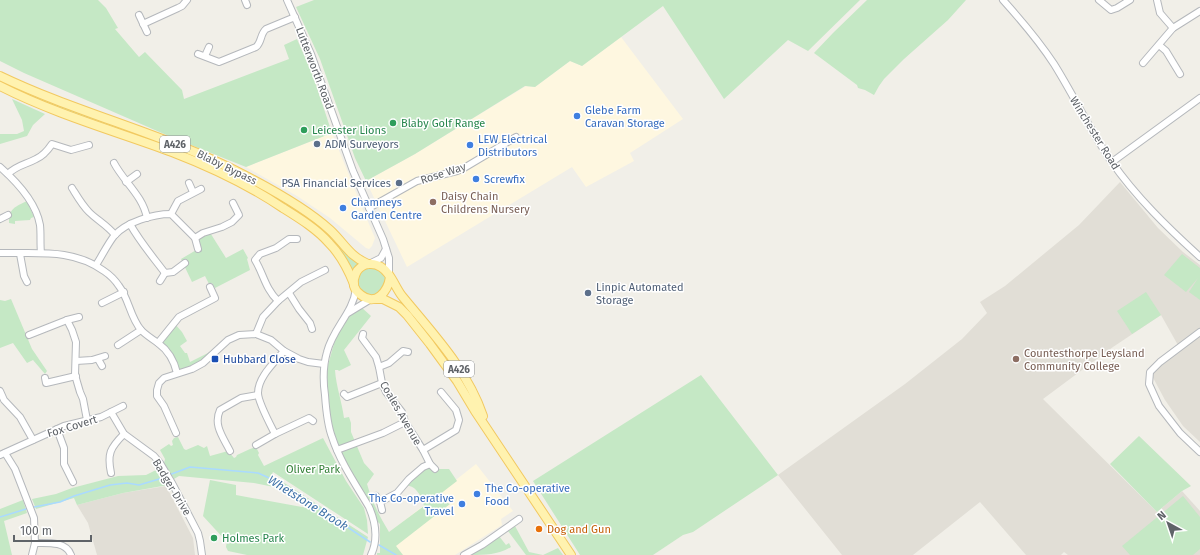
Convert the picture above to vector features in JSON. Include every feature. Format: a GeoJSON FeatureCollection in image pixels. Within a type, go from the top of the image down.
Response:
{"type":"FeatureCollection","features":[{"type":"Feature","properties":{"kind":"main road","name":"Blaby Bypass"},"geometry":{"type":"LineString","coordinates":[[0,76],[50,98],[192,150],[244,175],[287,200],[322,224],[355,258],[370,264]]}},
{"type":"Feature","properties":{"kind":"main road","name":"Blaby Bypass"},"geometry":{"type":"LineString","coordinates":[[0,86],[65,114],[188,158],[252,189],[291,213],[325,239],[340,255],[355,286]]}},
{"type":"Feature","properties":{"kind":"main road"},"geometry":{"type":"LineString","coordinates":[[370,264],[380,266],[390,276],[387,290],[384,294],[374,299],[364,297],[355,286],[354,279],[357,272],[363,266],[370,264]]}},
{"type":"Feature","properties":{"kind":"main road","name":"A426"},"geometry":{"type":"LineString","coordinates":[[390,276],[403,297],[456,363],[481,410],[486,425]]}},
{"type":"Feature","properties":{"kind":"main road","name":"A426"},"geometry":{"type":"LineString","coordinates":[[374,299],[384,299],[407,315],[443,362],[571,555]]}},
{"type":"Feature","properties":{"kind":"street"},"geometry":{"type":"LineString","coordinates":[[143,24],[182,6],[187,0]]}},
{"type":"Feature","properties":{"kind":"street","name":"Lutterworth Road"},"geometry":{"type":"LineString","coordinates":[[287,0],[314,60],[353,171],[386,249],[389,258],[390,276]]}},
{"type":"Feature","properties":{"kind":"street","name":"Winchester Road"},"geometry":{"type":"LineString","coordinates":[[1002,0],[1026,25],[1053,63],[1112,162],[1172,232],[1200,257]]}},
{"type":"Feature","properties":{"kind":"street"},"geometry":{"type":"LineString","coordinates":[[1099,0],[1111,10],[1130,0]]}},
{"type":"Feature","properties":{"kind":"street"},"geometry":{"type":"LineString","coordinates":[[1157,0],[1160,13],[1173,28]]}},
{"type":"Feature","properties":{"kind":"street"},"geometry":{"type":"LineString","coordinates":[[1143,63],[1173,28],[1200,11]]}},
{"type":"Feature","properties":{"kind":"street"},"geometry":{"type":"LineString","coordinates":[[139,15],[147,32]]}},
{"type":"Feature","properties":{"kind":"street"},"geometry":{"type":"LineString","coordinates":[[198,54],[219,62],[253,49],[259,44],[262,32],[295,17]]}},
{"type":"Feature","properties":{"kind":"street"},"geometry":{"type":"LineString","coordinates":[[1159,45],[1166,51],[1177,71]]}},
{"type":"Feature","properties":{"kind":"street"},"geometry":{"type":"LineString","coordinates":[[205,56],[209,47]]}},
{"type":"Feature","properties":{"kind":"street"},"geometry":{"type":"LineString","coordinates":[[1141,52],[1147,57]]}},
{"type":"Feature","properties":{"kind":"street"},"geometry":{"type":"LineString","coordinates":[[1112,162],[1199,99]]}},
{"type":"Feature","properties":{"kind":"street"},"geometry":{"type":"LineString","coordinates":[[8,174],[15,168],[36,159],[46,152],[56,137]]}},
{"type":"Feature","properties":{"kind":"street","name":"Rose Way"},"geometry":{"type":"LineString","coordinates":[[369,208],[417,181],[464,168],[516,137]]}},
{"type":"Feature","properties":{"kind":"street"},"geometry":{"type":"LineString","coordinates":[[52,144],[71,150],[89,145]]}},
{"type":"Feature","properties":{"kind":"street"},"geometry":{"type":"LineString","coordinates":[[114,163],[120,174],[142,202],[147,218]]}},
{"type":"Feature","properties":{"kind":"street"},"geometry":{"type":"LineString","coordinates":[[0,167],[8,174],[32,203],[40,225],[40,253]]}},
{"type":"Feature","properties":{"kind":"street"},"geometry":{"type":"LineString","coordinates":[[126,182],[137,174]]}},
{"type":"Feature","properties":{"kind":"street"},"geometry":{"type":"LineString","coordinates":[[189,183],[193,192]]}},
{"type":"Feature","properties":{"kind":"street"},"geometry":{"type":"LineString","coordinates":[[171,214],[178,201],[201,189]]}},
{"type":"Feature","properties":{"kind":"street"},"geometry":{"type":"LineString","coordinates":[[82,190],[74,191],[89,213],[109,228],[115,235]]}},
{"type":"Feature","properties":{"kind":"street"},"geometry":{"type":"LineString","coordinates":[[233,203],[239,216]]}},
{"type":"Feature","properties":{"kind":"street"},"geometry":{"type":"LineString","coordinates":[[195,238],[203,233],[232,222],[246,212]]}},
{"type":"Feature","properties":{"kind":"street"},"geometry":{"type":"LineString","coordinates":[[96,265],[115,235],[130,224],[147,218],[171,214]]}},
{"type":"Feature","properties":{"kind":"street"},"geometry":{"type":"LineString","coordinates":[[171,214],[195,238],[198,249]]}},
{"type":"Feature","properties":{"kind":"street"},"geometry":{"type":"LineString","coordinates":[[0,219],[8,216]]}},
{"type":"Feature","properties":{"kind":"street"},"geometry":{"type":"LineString","coordinates":[[130,224],[141,242],[155,258],[165,273]]}},
{"type":"Feature","properties":{"kind":"street"},"geometry":{"type":"LineString","coordinates":[[278,301],[270,294],[259,267],[252,261],[260,254],[276,248],[288,237],[297,239]]}},
{"type":"Feature","properties":{"kind":"street"},"geometry":{"type":"LineString","coordinates":[[370,264],[381,258],[386,249]]}},
{"type":"Feature","properties":{"kind":"street"},"geometry":{"type":"LineString","coordinates":[[0,253],[40,253],[77,257],[96,265],[111,276],[124,292],[136,322],[141,330],[158,343],[172,357],[177,373]]}},
{"type":"Feature","properties":{"kind":"street"},"geometry":{"type":"LineString","coordinates":[[20,254],[23,272],[27,282]]}},
{"type":"Feature","properties":{"kind":"street"},"geometry":{"type":"LineString","coordinates":[[165,273],[173,272],[185,263]]}},
{"type":"Feature","properties":{"kind":"street"},"geometry":{"type":"LineString","coordinates":[[256,334],[263,317],[278,301],[302,282],[325,270]]}},
{"type":"Feature","properties":{"kind":"street"},"geometry":{"type":"LineString","coordinates":[[160,281],[165,273]]}},
{"type":"Feature","properties":{"kind":"street"},"geometry":{"type":"LineString","coordinates":[[355,286],[352,304],[335,331],[326,352],[323,377],[329,427],[337,450],[371,512],[376,533],[374,548],[371,555]]}},
{"type":"Feature","properties":{"kind":"street"},"geometry":{"type":"LineString","coordinates":[[210,287],[218,304]]}},
{"type":"Feature","properties":{"kind":"street"},"geometry":{"type":"LineString","coordinates":[[102,303],[124,292]]}},
{"type":"Feature","properties":{"kind":"street"},"geometry":{"type":"LineString","coordinates":[[289,292],[299,309],[310,322],[312,329]]}},
{"type":"Feature","properties":{"kind":"street"},"geometry":{"type":"LineString","coordinates":[[158,343],[179,317],[215,298]]}},
{"type":"Feature","properties":{"kind":"street"},"geometry":{"type":"LineString","coordinates":[[347,314],[374,299]]}},
{"type":"Feature","properties":{"kind":"street"},"geometry":{"type":"LineString","coordinates":[[29,335],[79,316]]}},
{"type":"Feature","properties":{"kind":"street"},"geometry":{"type":"LineString","coordinates":[[67,320],[76,342],[76,376],[83,399],[87,420]]}},
{"type":"Feature","properties":{"kind":"street"},"geometry":{"type":"LineString","coordinates":[[118,344],[141,330]]}},
{"type":"Feature","properties":{"kind":"street"},"geometry":{"type":"LineString","coordinates":[[1200,332],[1150,372],[1149,384],[1159,406],[1180,433],[1200,452]]}},
{"type":"Feature","properties":{"kind":"street"},"geometry":{"type":"LineString","coordinates":[[176,428],[157,396],[158,383],[164,378],[192,369],[203,363],[228,340],[239,335],[256,334],[271,340],[284,351],[308,362],[324,364]]}},
{"type":"Feature","properties":{"kind":"street","name":"Coales Avenue"},"geometry":{"type":"LineString","coordinates":[[361,337],[376,357],[382,383],[402,412],[405,422],[430,464],[435,469]]}},
{"type":"Feature","properties":{"kind":"street"},"geometry":{"type":"LineString","coordinates":[[275,434],[258,395],[262,378],[284,351]]}},
{"type":"Feature","properties":{"kind":"street"},"geometry":{"type":"LineString","coordinates":[[379,367],[389,363],[404,351],[408,352]]}},
{"type":"Feature","properties":{"kind":"street"},"geometry":{"type":"LineString","coordinates":[[76,361],[92,360],[105,356]]}},
{"type":"Feature","properties":{"kind":"street"},"geometry":{"type":"LineString","coordinates":[[98,358],[102,366]]}},
{"type":"Feature","properties":{"kind":"street"},"geometry":{"type":"LineString","coordinates":[[45,378],[46,383],[76,376]]}},
{"type":"Feature","properties":{"kind":"street"},"geometry":{"type":"LineString","coordinates":[[346,397],[382,383]]}},
{"type":"Feature","properties":{"kind":"street"},"geometry":{"type":"LineString","coordinates":[[0,391],[2,400],[20,417],[33,440]]}},
{"type":"Feature","properties":{"kind":"street"},"geometry":{"type":"LineString","coordinates":[[423,450],[456,430],[459,420],[456,410],[443,399],[442,392]]}},
{"type":"Feature","properties":{"kind":"street"},"geometry":{"type":"LineString","coordinates":[[221,450],[229,448],[217,426],[217,416],[220,410],[241,398],[258,395]]}},
{"type":"Feature","properties":{"kind":"street","name":"Fox Covert"},"geometry":{"type":"LineString","coordinates":[[3,454],[64,426],[101,417],[123,406]]}},
{"type":"Feature","properties":{"kind":"street","name":"Badger Drive"},"geometry":{"type":"LineString","coordinates":[[111,412],[124,434],[154,456],[170,479],[198,533],[202,555]]}},
{"type":"Feature","properties":{"kind":"street"},"geometry":{"type":"LineString","coordinates":[[256,445],[275,434],[311,418]]}},
{"type":"Feature","properties":{"kind":"street"},"geometry":{"type":"LineString","coordinates":[[337,450],[383,433],[405,422]]}},
{"type":"Feature","properties":{"kind":"street"},"geometry":{"type":"LineString","coordinates":[[57,429],[64,448],[64,464],[73,482]]}},
{"type":"Feature","properties":{"kind":"street"},"geometry":{"type":"LineString","coordinates":[[111,473],[109,455],[114,445],[124,434]]}},
{"type":"Feature","properties":{"kind":"street"},"geometry":{"type":"LineString","coordinates":[[3,454],[15,469],[34,518],[35,543],[32,555]]}},
{"type":"Feature","properties":{"kind":"street"},"geometry":{"type":"LineString","coordinates":[[380,502],[397,493],[409,479],[423,467],[430,464]]}},
{"type":"Feature","properties":{"kind":"street"},"geometry":{"type":"LineString","coordinates":[[376,496],[380,502],[382,510]]}},
{"type":"Feature","properties":{"kind":"street"},"geometry":{"type":"LineString","coordinates":[[464,555],[482,545],[519,519]]}},
{"type":"Feature","properties":{"kind":"street"},"geometry":{"type":"LineString","coordinates":[[35,543],[62,545],[71,555]]}},
{"type":"Feature","properties":{"kind":"street"},"geometry":{"type":"LineString","coordinates":[[374,548],[375,555]]}},
{"type":"Feature","properties":{"kind":"shaded area"},"geometry":{"type":"Polygon","coordinates":[[[621,37],[683,119],[630,153],[634,161],[586,187],[572,167],[407,267],[366,181],[415,154],[526,86],[535,87],[570,61],[582,66],[621,37]]]}},
{"type":"Feature","properties":{"kind":"shaded area"},"geometry":{"type":"Polygon","coordinates":[[[332,133],[375,238],[369,249],[330,218],[297,196],[246,167],[332,133]]]}},
{"type":"Feature","properties":{"kind":"shaded area","name":"Countesthorpe Leysland Community College"},"geometry":{"type":"Polygon","coordinates":[[[1120,182],[1158,228],[1183,252],[1200,265],[1200,442],[1183,426],[1165,400],[1150,372],[1179,347],[1161,315],[1113,347],[1043,399],[1157,512],[1182,491],[1200,511],[1200,555],[1068,555],[1064,552],[1061,555],[1026,555],[980,502],[913,555],[842,555],[778,475],[905,384],[962,339],[987,313],[980,302],[1005,286],[1079,225],[1120,182]]]}},
{"type":"Feature","properties":{"kind":"shaded area"},"geometry":{"type":"Polygon","coordinates":[[[476,464],[513,511],[501,519],[502,525],[455,555],[400,555],[390,532],[476,464]]]}},
{"type":"Feature","properties":{"kind":"shaded area"},"geometry":{"type":"Polygon","coordinates":[[[166,486],[193,538],[195,555],[97,555],[88,523],[77,505],[123,493],[166,486]]]}},
{"type":"Feature","properties":{"kind":"green space","name":"Leicester Lions"},"geometry":{"type":"Polygon","coordinates":[[[0,0],[98,0],[106,8],[118,28],[115,29],[139,57],[145,52],[182,90],[184,99],[289,59],[284,45],[297,39],[313,76],[332,133],[246,167],[171,137],[24,73],[0,61],[0,0]]]}},
{"type":"Feature","properties":{"kind":"green space"},"geometry":{"type":"Polygon","coordinates":[[[314,0],[860,0],[808,51],[788,40],[724,99],[663,6],[582,66],[570,61],[535,87],[525,86],[415,154],[366,181],[355,158],[320,59],[296,7],[314,0]]]}},
{"type":"Feature","properties":{"kind":"green space"},"geometry":{"type":"Polygon","coordinates":[[[867,0],[966,0],[948,20],[884,79],[874,95],[858,88],[857,85],[814,53],[867,0]]]}},
{"type":"Feature","properties":{"kind":"green space"},"geometry":{"type":"Polygon","coordinates":[[[0,79],[194,154],[248,180],[292,206],[316,223],[328,233],[344,252],[360,264],[352,273],[346,259],[267,194],[26,95],[0,82],[0,79]]]}},
{"type":"Feature","properties":{"kind":"green space"},"geometry":{"type":"Polygon","coordinates":[[[12,99],[45,114],[33,125],[27,136],[0,144],[0,134],[17,134],[24,131],[22,120],[12,99]]]}},
{"type":"Feature","properties":{"kind":"green space"},"geometry":{"type":"Polygon","coordinates":[[[27,201],[34,217],[30,220],[15,221],[15,224],[9,223],[10,214],[12,211],[27,201]]]}},
{"type":"Feature","properties":{"kind":"green space"},"geometry":{"type":"Polygon","coordinates":[[[209,231],[226,258],[243,249],[248,258],[250,270],[215,288],[212,283],[209,284],[205,276],[192,282],[181,259],[198,249],[195,238],[209,231]]]}},
{"type":"Feature","properties":{"kind":"green space"},"geometry":{"type":"Polygon","coordinates":[[[1182,254],[1200,268],[1200,300],[1189,292],[1198,278],[1186,292],[1164,275],[1182,254]]]}},
{"type":"Feature","properties":{"kind":"green space"},"geometry":{"type":"Polygon","coordinates":[[[372,267],[382,271],[386,281],[382,291],[372,295],[362,291],[358,281],[362,271],[372,267]]]}},
{"type":"Feature","properties":{"kind":"green space"},"geometry":{"type":"Polygon","coordinates":[[[1146,292],[1161,315],[1132,334],[1117,311],[1146,292]]]}},
{"type":"Feature","properties":{"kind":"green space"},"geometry":{"type":"Polygon","coordinates":[[[11,299],[32,349],[47,371],[45,374],[33,360],[27,363],[13,343],[0,348],[0,300],[5,301],[11,299]]]}},
{"type":"Feature","properties":{"kind":"green space"},"geometry":{"type":"Polygon","coordinates":[[[361,307],[371,316],[344,350],[351,365],[339,371],[335,370],[344,418],[349,417],[351,432],[364,463],[374,474],[367,484],[376,509],[389,532],[424,506],[423,501],[416,490],[405,484],[430,464],[435,469],[449,469],[457,481],[435,498],[450,504],[396,546],[403,555],[377,555],[377,553],[380,553],[380,524],[373,517],[332,437],[323,375],[328,365],[337,333],[347,314],[361,307]]]}},
{"type":"Feature","properties":{"kind":"green space"},"geometry":{"type":"Polygon","coordinates":[[[174,323],[182,332],[187,341],[180,346],[185,353],[187,353],[190,362],[212,351],[211,357],[177,373],[175,363],[158,343],[174,323]]]}},
{"type":"Feature","properties":{"kind":"green space"},"geometry":{"type":"Polygon","coordinates":[[[701,375],[778,475],[693,532],[683,535],[653,555],[580,555],[533,481],[701,375]]]}},
{"type":"Feature","properties":{"kind":"green space"},"geometry":{"type":"Polygon","coordinates":[[[1139,436],[1191,486],[1182,491],[1157,512],[1110,464],[1139,436]]]}},
{"type":"Feature","properties":{"kind":"green space","name":"Oliver Park"},"geometry":{"type":"Polygon","coordinates":[[[178,437],[184,449],[186,450],[198,445],[204,448],[207,446],[210,456],[228,451],[234,458],[237,455],[256,447],[259,453],[258,455],[264,466],[323,438],[346,481],[364,508],[368,534],[273,472],[271,476],[286,484],[368,537],[363,555],[247,555],[228,551],[226,547],[227,540],[225,540],[203,516],[210,480],[236,485],[236,495],[313,509],[274,487],[254,483],[179,476],[174,479],[164,463],[165,459],[160,450],[169,444],[171,446],[173,445],[172,441],[174,438],[178,437]]]}},
{"type":"Feature","properties":{"kind":"green space"},"geometry":{"type":"Polygon","coordinates":[[[158,469],[168,485],[123,493],[77,505],[74,498],[36,509],[32,499],[56,494],[72,488],[118,476],[146,475],[158,469]]]}},
{"type":"Feature","properties":{"kind":"green space"},"geometry":{"type":"Polygon","coordinates":[[[1183,496],[1200,517],[1200,549],[1193,555],[1130,555],[1122,546],[1183,496]]]}},
{"type":"Feature","properties":{"kind":"green space"},"geometry":{"type":"Polygon","coordinates":[[[23,500],[27,513],[4,521],[12,555],[0,555],[0,509],[23,500]]]}},
{"type":"Feature","properties":{"kind":"green space"},"geometry":{"type":"Polygon","coordinates":[[[515,526],[529,552],[543,555],[526,555],[508,531],[515,526]]]}},
{"type":"Feature","properties":{"kind":"green space"},"geometry":{"type":"Polygon","coordinates":[[[499,536],[506,545],[509,543],[511,547],[497,553],[487,555],[470,555],[499,536]]]}},
{"type":"Feature","properties":{"kind":"green space"},"geometry":{"type":"Polygon","coordinates":[[[558,548],[563,555],[543,555],[558,548]]]}},
{"type":"Feature","properties":{"kind":"waterway","name":"Whetstone Brook"},"geometry":{"type":"LineString","coordinates":[[169,475],[190,467],[258,473],[276,481],[294,492],[370,542]]}},
{"type":"Feature","properties":{"kind":"waterway","name":"Whetstone Brook"},"geometry":{"type":"LineString","coordinates":[[34,507],[60,502],[110,485],[127,483],[139,485],[166,477]]}},
{"type":"Feature","properties":{"kind":"waterway","name":"Whetstone Brook"},"geometry":{"type":"LineString","coordinates":[[0,517],[26,509]]}},
{"type":"Feature","properties":{"kind":"waterway","name":"Whetstone Brook"},"geometry":{"type":"LineString","coordinates":[[379,545],[396,555]]}},
{"type":"Feature","properties":{"kind":"place","name":"Glebe Farm Caravan Storage"},"geometry":{"type":"Point","coordinates":[577,116]}},
{"type":"Feature","properties":{"kind":"place","name":"Blaby Golf Range"},"geometry":{"type":"Point","coordinates":[393,123]}},
{"type":"Feature","properties":{"kind":"place","name":"Leicester Lions"},"geometry":{"type":"Point","coordinates":[304,130]}},
{"type":"Feature","properties":{"kind":"place","name":"ADM Surveyors"},"geometry":{"type":"Point","coordinates":[317,144]}},
{"type":"Feature","properties":{"kind":"place","name":"LEW Electrical Distributors"},"geometry":{"type":"Point","coordinates":[470,145]}},
{"type":"Feature","properties":{"kind":"place","name":"Screwfix"},"geometry":{"type":"Point","coordinates":[476,179]}},
{"type":"Feature","properties":{"kind":"place","name":"PSA Financial Services"},"geometry":{"type":"Point","coordinates":[399,183]}},
{"type":"Feature","properties":{"kind":"place","name":"Daisy Chain Childrens Nursery"},"geometry":{"type":"Point","coordinates":[433,202]}},
{"type":"Feature","properties":{"kind":"place","name":"Chamneys Garden Centre"},"geometry":{"type":"Point","coordinates":[343,208]}},
{"type":"Feature","properties":{"kind":"place","name":"Linpic Automated Storage"},"geometry":{"type":"Point","coordinates":[588,293]}},
{"type":"Feature","properties":{"kind":"place","name":"Hubbard Close"},"geometry":{"type":"Point","coordinates":[215,359]}},
{"type":"Feature","properties":{"kind":"place","name":"Countesthorpe Leysland Community College"},"geometry":{"type":"Point","coordinates":[1016,359]}},
{"type":"Feature","properties":{"kind":"place","name":"The Co-operative Food"},"geometry":{"type":"Point","coordinates":[477,494]}},
{"type":"Feature","properties":{"kind":"place","name":"The Co-operative Travel"},"geometry":{"type":"Point","coordinates":[462,504]}},
{"type":"Feature","properties":{"kind":"place","name":"Dog and Gun"},"geometry":{"type":"Point","coordinates":[539,529]}},
{"type":"Feature","properties":{"kind":"place","name":"Holmes Park"},"geometry":{"type":"Point","coordinates":[214,538]}}]}
